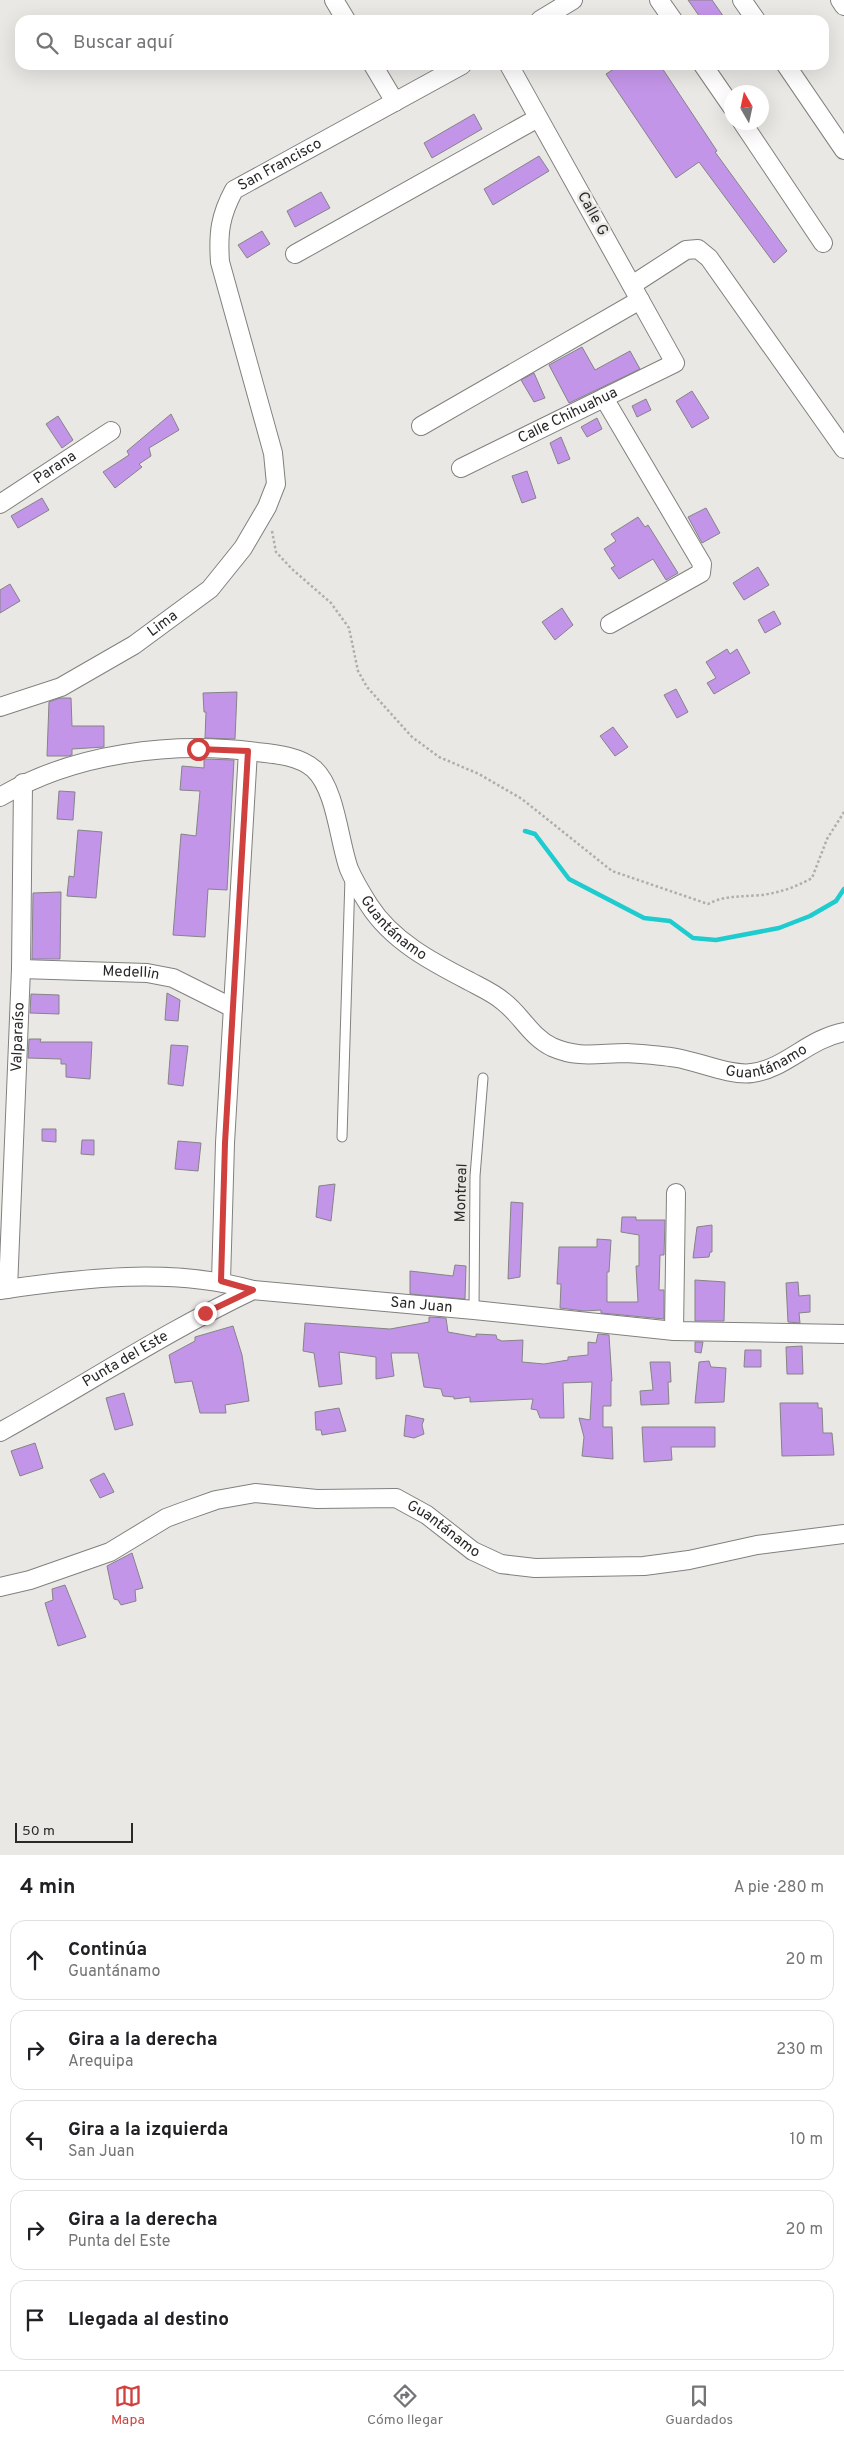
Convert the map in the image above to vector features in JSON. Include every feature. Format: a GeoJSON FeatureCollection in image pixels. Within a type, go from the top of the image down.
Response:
{"type":"FeatureCollection","features":[{"type":"Feature","properties":{"kind":"street"},"geometry":{"type":"LineString","coordinates":[[334,0],[343,15]]}},
{"type":"Feature","properties":{"kind":"street"},"geometry":{"type":"LineString","coordinates":[[548,15],[574,0]]}},
{"type":"Feature","properties":{"kind":"street"},"geometry":{"type":"LineString","coordinates":[[659,0],[669,15]]}},
{"type":"Feature","properties":{"kind":"street"},"geometry":{"type":"LineString","coordinates":[[742,0],[752,15]]}},
{"type":"Feature","properties":{"kind":"street"},"geometry":{"type":"LineString","coordinates":[[840,0],[844,6]]}},
{"type":"Feature","properties":{"kind":"street"},"geometry":{"type":"LineString","coordinates":[[376,70],[395,102]]}},
{"type":"Feature","properties":{"kind":"street","name":"San Francisco"},"geometry":{"type":"LineString","coordinates":[[276,484],[274,453],[220,262],[218,236],[224,209],[234,190],[453,70]]}},
{"type":"Feature","properties":{"kind":"street","name":"Calle G"},"geometry":{"type":"LineString","coordinates":[[512,70],[675,363]]}},
{"type":"Feature","properties":{"kind":"street"},"geometry":{"type":"LineString","coordinates":[[706,70],[724,95]]}},
{"type":"Feature","properties":{"kind":"street"},"geometry":{"type":"LineString","coordinates":[[789,70],[844,150]]}},
{"type":"Feature","properties":{"kind":"street"},"geometry":{"type":"LineString","coordinates":[[295,254],[538,118]]}},
{"type":"Feature","properties":{"kind":"street"},"geometry":{"type":"LineString","coordinates":[[747,130],[823,243]]}},
{"type":"Feature","properties":{"kind":"street"},"geometry":{"type":"LineString","coordinates":[[421,426],[636,293],[686,250],[698,249],[709,258],[844,449]]}},
{"type":"Feature","properties":{"kind":"street","name":"Calle Chihuahua"},"geometry":{"type":"LineString","coordinates":[[461,468],[675,363]]}},
{"type":"Feature","properties":{"kind":"street"},"geometry":{"type":"LineString","coordinates":[[604,398],[702,564],[701,573],[610,624]]}},
{"type":"Feature","properties":{"kind":"street","name":"Parana"},"geometry":{"type":"LineString","coordinates":[[0,504],[111,431]]}},
{"type":"Feature","properties":{"kind":"street","name":"Lima"},"geometry":{"type":"LineString","coordinates":[[0,707],[61,686],[134,645],[210,588],[243,548],[267,507],[276,484]]}},
{"type":"Feature","properties":{"kind":"street","name":"Guantánamo"},"geometry":{"type":"LineString","coordinates":[[0,796],[23,783],[70,767],[132,753],[198,749],[248,751],[302,760],[316,771],[328,792],[350,870],[371,907],[399,938],[425,958],[505,1002],[532,1032],[550,1046],[577,1056],[626,1053],[675,1058],[750,1074],[774,1067],[811,1043],[844,1032]]}},
{"type":"Feature","properties":{"kind":"street"},"geometry":{"type":"LineString","coordinates":[[221,1281],[225,1143],[248,751]]}},
{"type":"Feature","properties":{"kind":"street","name":"Valparaíso"},"geometry":{"type":"LineString","coordinates":[[4,1290],[21,969],[23,783]]}},
{"type":"Feature","properties":{"kind":"street","name":"Medellin"},"geometry":{"type":"LineString","coordinates":[[21,969],[147,973],[172,978],[233,1008]]}},
{"type":"Feature","properties":{"kind":"street"},"geometry":{"type":"LineString","coordinates":[[674,1331],[676,1193]]}},
{"type":"Feature","properties":{"kind":"street","name":"San Juan"},"geometry":{"type":"LineString","coordinates":[[4,1290],[119,1277],[169,1277],[221,1281],[253,1290],[474,1310],[674,1331],[844,1334]]}},
{"type":"Feature","properties":{"kind":"street","name":"Punta del Este"},"geometry":{"type":"LineString","coordinates":[[0,1432],[143,1347],[205,1313],[253,1290]]}},
{"type":"Feature","properties":{"kind":"street","name":"Guantánamo"},"geometry":{"type":"LineString","coordinates":[[0,1587],[39,1577],[110,1552],[166,1518],[182,1512],[216,1500],[255,1493],[316,1499],[396,1498],[427,1515],[473,1551],[501,1564],[535,1568],[644,1566],[689,1560],[757,1545],[844,1534]]}},
{"type":"Feature","properties":{"kind":"lane"},"geometry":{"type":"LineString","coordinates":[[342,1138],[350,870]]}},
{"type":"Feature","properties":{"kind":"lane","name":"Montreal"},"geometry":{"type":"LineString","coordinates":[[474,1310],[475,1176],[483,1078]]}},
{"type":"Feature","properties":{"kind":"path"},"geometry":{"type":"LineString","coordinates":[[267,507],[276,552],[292,569],[332,603],[349,628],[358,671],[367,687],[412,737],[439,756],[480,774],[522,799],[612,871],[708,904],[720,898],[763,895],[794,888],[812,878],[827,839],[844,812]]}},
{"type":"Feature","properties":{"kind":"building"},"geometry":{"type":"Polygon","coordinates":[[[688,0],[712,0],[722,15],[698,15],[688,0]]]}},
{"type":"Feature","properties":{"kind":"building"},"geometry":{"type":"Polygon","coordinates":[[[612,70],[663,70],[717,151],[715,152],[787,251],[774,263],[699,162],[676,178],[606,74],[612,70]]]}},
{"type":"Feature","properties":{"kind":"building"},"geometry":{"type":"Polygon","coordinates":[[[474,114],[482,129],[432,158],[424,143],[474,114]]]}},
{"type":"Feature","properties":{"kind":"building"},"geometry":{"type":"Polygon","coordinates":[[[539,156],[549,171],[493,205],[484,189],[539,156]]]}},
{"type":"Feature","properties":{"kind":"building"},"geometry":{"type":"Polygon","coordinates":[[[321,192],[330,208],[295,227],[287,211],[321,192]]]}},
{"type":"Feature","properties":{"kind":"building"},"geometry":{"type":"Polygon","coordinates":[[[262,231],[270,244],[247,258],[238,245],[262,231]]]}},
{"type":"Feature","properties":{"kind":"building"},"geometry":{"type":"Polygon","coordinates":[[[582,347],[595,370],[630,351],[640,369],[569,403],[549,365],[582,347]]]}},
{"type":"Feature","properties":{"kind":"building"},"geometry":{"type":"Polygon","coordinates":[[[534,373],[545,398],[534,402],[521,380],[534,373]]]}},
{"type":"Feature","properties":{"kind":"building"},"geometry":{"type":"Polygon","coordinates":[[[692,391],[709,418],[692,428],[676,401],[692,391]]]}},
{"type":"Feature","properties":{"kind":"building"},"geometry":{"type":"Polygon","coordinates":[[[646,399],[651,410],[637,417],[632,406],[646,399]]]}},
{"type":"Feature","properties":{"kind":"building"},"geometry":{"type":"Polygon","coordinates":[[[171,414],[179,430],[149,448],[151,456],[139,464],[142,467],[115,488],[103,472],[129,455],[127,451],[171,414]]]}},
{"type":"Feature","properties":{"kind":"building"},"geometry":{"type":"Polygon","coordinates":[[[58,416],[73,440],[62,448],[46,424],[58,416]]]}},
{"type":"Feature","properties":{"kind":"building"},"geometry":{"type":"Polygon","coordinates":[[[597,418],[602,429],[587,437],[581,427],[597,418]]]}},
{"type":"Feature","properties":{"kind":"building"},"geometry":{"type":"Polygon","coordinates":[[[561,437],[570,459],[558,464],[550,443],[561,437]]]}},
{"type":"Feature","properties":{"kind":"building"},"geometry":{"type":"Polygon","coordinates":[[[527,471],[536,498],[522,503],[512,476],[527,471]]]}},
{"type":"Feature","properties":{"kind":"building"},"geometry":{"type":"Polygon","coordinates":[[[42,498],[49,510],[18,528],[11,516],[42,498]]]}},
{"type":"Feature","properties":{"kind":"building"},"geometry":{"type":"Polygon","coordinates":[[[706,508],[720,533],[702,543],[688,517],[706,508]]]}},
{"type":"Feature","properties":{"kind":"building"},"geometry":{"type":"Polygon","coordinates":[[[638,517],[645,527],[648,525],[678,573],[666,580],[653,559],[619,579],[611,568],[615,566],[604,549],[616,541],[611,534],[638,517]]]}},
{"type":"Feature","properties":{"kind":"building"},"geometry":{"type":"Polygon","coordinates":[[[758,567],[769,585],[744,600],[733,583],[758,567]]]}},
{"type":"Feature","properties":{"kind":"building"},"geometry":{"type":"Polygon","coordinates":[[[10,584],[20,601],[0,613],[0,590],[10,584]]]}},
{"type":"Feature","properties":{"kind":"building"},"geometry":{"type":"Polygon","coordinates":[[[562,608],[573,625],[555,640],[542,622],[562,608]]]}},
{"type":"Feature","properties":{"kind":"building"},"geometry":{"type":"Polygon","coordinates":[[[774,611],[781,624],[765,633],[758,620],[774,611]]]}},
{"type":"Feature","properties":{"kind":"building"},"geometry":{"type":"Polygon","coordinates":[[[727,649],[730,654],[737,649],[750,673],[714,694],[707,683],[716,678],[706,662],[727,649]]]}},
{"type":"Feature","properties":{"kind":"building"},"geometry":{"type":"Polygon","coordinates":[[[676,689],[688,712],[677,718],[664,695],[676,689]]]}},
{"type":"Feature","properties":{"kind":"building"},"geometry":{"type":"Polygon","coordinates":[[[237,692],[235,739],[205,738],[206,712],[204,712],[203,693],[237,692]]]}},
{"type":"Feature","properties":{"kind":"building"},"geometry":{"type":"Polygon","coordinates":[[[60,698],[71,698],[72,726],[104,726],[104,747],[72,749],[72,755],[68,756],[47,756],[49,702],[60,698]]]}},
{"type":"Feature","properties":{"kind":"building"},"geometry":{"type":"Polygon","coordinates":[[[613,727],[628,747],[615,756],[600,736],[613,727]]]}},
{"type":"Feature","properties":{"kind":"building"},"geometry":{"type":"Polygon","coordinates":[[[204,759],[234,760],[227,890],[208,889],[205,937],[173,935],[181,834],[196,836],[200,791],[180,790],[182,766],[204,768],[204,759]]]}},
{"type":"Feature","properties":{"kind":"building"},"geometry":{"type":"Polygon","coordinates":[[[59,791],[75,792],[73,820],[57,819],[59,791]]]}},
{"type":"Feature","properties":{"kind":"building"},"geometry":{"type":"Polygon","coordinates":[[[78,830],[102,832],[96,898],[67,896],[69,876],[74,877],[78,830]]]}},
{"type":"Feature","properties":{"kind":"building"},"geometry":{"type":"Polygon","coordinates":[[[61,892],[60,959],[32,959],[33,893],[61,892]]]}},
{"type":"Feature","properties":{"kind":"building"},"geometry":{"type":"Polygon","coordinates":[[[167,993],[180,1000],[178,1021],[165,1020],[167,993]]]}},
{"type":"Feature","properties":{"kind":"building"},"geometry":{"type":"Polygon","coordinates":[[[31,994],[59,995],[59,1014],[30,1013],[31,994]]]}},
{"type":"Feature","properties":{"kind":"building"},"geometry":{"type":"Polygon","coordinates":[[[29,1039],[41,1039],[40,1042],[92,1042],[90,1079],[66,1077],[66,1064],[61,1064],[61,1059],[28,1058],[29,1039]]]}},
{"type":"Feature","properties":{"kind":"building"},"geometry":{"type":"Polygon","coordinates":[[[171,1045],[188,1046],[183,1086],[168,1084],[171,1045]]]}},
{"type":"Feature","properties":{"kind":"building"},"geometry":{"type":"Polygon","coordinates":[[[42,1129],[56,1129],[56,1142],[42,1141],[42,1129]]]}},
{"type":"Feature","properties":{"kind":"building"},"geometry":{"type":"Polygon","coordinates":[[[82,1140],[94,1140],[94,1155],[81,1154],[82,1140]]]}},
{"type":"Feature","properties":{"kind":"building"},"geometry":{"type":"Polygon","coordinates":[[[178,1141],[201,1143],[198,1171],[175,1169],[178,1141]]]}},
{"type":"Feature","properties":{"kind":"building"},"geometry":{"type":"Polygon","coordinates":[[[335,1184],[331,1221],[316,1217],[319,1186],[335,1184]]]}},
{"type":"Feature","properties":{"kind":"building"},"geometry":{"type":"Polygon","coordinates":[[[511,1202],[523,1203],[520,1277],[508,1279],[511,1202]]]}},
{"type":"Feature","properties":{"kind":"building"},"geometry":{"type":"Polygon","coordinates":[[[622,1217],[636,1217],[636,1220],[665,1220],[664,1255],[660,1255],[659,1290],[664,1290],[664,1319],[601,1313],[601,1310],[584,1311],[560,1308],[561,1284],[557,1284],[559,1247],[597,1247],[597,1239],[611,1240],[609,1272],[607,1272],[607,1302],[638,1302],[636,1266],[639,1266],[639,1235],[621,1232],[622,1217]]]}},
{"type":"Feature","properties":{"kind":"building"},"geometry":{"type":"Polygon","coordinates":[[[712,1225],[712,1252],[710,1252],[709,1257],[693,1258],[697,1227],[712,1225]]]}},
{"type":"Feature","properties":{"kind":"building"},"geometry":{"type":"Polygon","coordinates":[[[455,1265],[466,1266],[465,1299],[410,1294],[410,1271],[453,1276],[455,1265]]]}},
{"type":"Feature","properties":{"kind":"building"},"geometry":{"type":"Polygon","coordinates":[[[695,1280],[725,1282],[724,1321],[695,1321],[695,1280]]]}},
{"type":"Feature","properties":{"kind":"building"},"geometry":{"type":"Polygon","coordinates":[[[798,1282],[799,1296],[810,1295],[810,1312],[799,1313],[800,1323],[788,1322],[786,1283],[798,1282]]]}},
{"type":"Feature","properties":{"kind":"building"},"geometry":{"type":"Polygon","coordinates":[[[429,1317],[446,1318],[448,1332],[476,1337],[476,1334],[496,1335],[497,1339],[502,1341],[523,1340],[522,1362],[544,1364],[568,1360],[568,1357],[588,1355],[588,1342],[596,1343],[598,1334],[609,1335],[612,1381],[611,1406],[603,1406],[603,1427],[612,1427],[613,1459],[582,1456],[584,1437],[579,1418],[590,1420],[592,1382],[563,1383],[564,1418],[540,1418],[537,1410],[531,1409],[533,1399],[470,1402],[470,1397],[454,1399],[454,1397],[443,1396],[441,1389],[424,1387],[418,1353],[391,1353],[394,1376],[376,1379],[376,1357],[339,1352],[342,1384],[319,1387],[314,1353],[303,1351],[305,1323],[390,1329],[429,1322],[429,1317]]]}},
{"type":"Feature","properties":{"kind":"building"},"geometry":{"type":"Polygon","coordinates":[[[233,1326],[242,1355],[249,1401],[225,1405],[226,1413],[200,1413],[192,1381],[175,1383],[169,1355],[195,1341],[195,1337],[233,1326]]]}},
{"type":"Feature","properties":{"kind":"building"},"geometry":{"type":"Polygon","coordinates":[[[695,1342],[703,1342],[701,1353],[695,1352],[695,1342]]]}},
{"type":"Feature","properties":{"kind":"building"},"geometry":{"type":"Polygon","coordinates":[[[802,1346],[803,1374],[787,1374],[786,1347],[802,1346]]]}},
{"type":"Feature","properties":{"kind":"building"},"geometry":{"type":"Polygon","coordinates":[[[745,1350],[761,1350],[761,1367],[744,1367],[745,1350]]]}},
{"type":"Feature","properties":{"kind":"building"},"geometry":{"type":"Polygon","coordinates":[[[709,1361],[711,1367],[726,1368],[724,1402],[695,1403],[699,1362],[709,1361]]]}},
{"type":"Feature","properties":{"kind":"building"},"geometry":{"type":"Polygon","coordinates":[[[650,1362],[670,1362],[671,1382],[668,1382],[669,1404],[641,1405],[640,1391],[653,1390],[650,1362]]]}},
{"type":"Feature","properties":{"kind":"building"},"geometry":{"type":"Polygon","coordinates":[[[124,1393],[133,1425],[115,1430],[106,1398],[124,1393]]]}},
{"type":"Feature","properties":{"kind":"building"},"geometry":{"type":"Polygon","coordinates":[[[780,1403],[818,1403],[818,1408],[822,1408],[823,1433],[832,1433],[834,1455],[782,1456],[780,1403]]]}},
{"type":"Feature","properties":{"kind":"building"},"geometry":{"type":"Polygon","coordinates":[[[339,1408],[346,1431],[322,1435],[321,1430],[316,1430],[315,1412],[339,1408]]]}},
{"type":"Feature","properties":{"kind":"building"},"geometry":{"type":"Polygon","coordinates":[[[406,1415],[424,1419],[422,1425],[424,1434],[414,1438],[404,1436],[406,1415]]]}},
{"type":"Feature","properties":{"kind":"building"},"geometry":{"type":"Polygon","coordinates":[[[642,1427],[715,1427],[715,1447],[671,1447],[672,1460],[644,1462],[642,1427]]]}},
{"type":"Feature","properties":{"kind":"building"},"geometry":{"type":"Polygon","coordinates":[[[35,1443],[43,1468],[20,1476],[11,1451],[35,1443]]]}},
{"type":"Feature","properties":{"kind":"building"},"geometry":{"type":"Polygon","coordinates":[[[104,1473],[114,1492],[100,1498],[90,1480],[104,1473]]]}},
{"type":"Feature","properties":{"kind":"building"},"geometry":{"type":"Polygon","coordinates":[[[132,1553],[143,1588],[135,1590],[136,1601],[121,1605],[118,1600],[114,1599],[107,1566],[132,1553]]]}},
{"type":"Feature","properties":{"kind":"building"},"geometry":{"type":"Polygon","coordinates":[[[65,1585],[86,1637],[58,1646],[45,1603],[53,1600],[52,1589],[65,1585]]]}},
{"type":"Feature","properties":{"kind":"waterway"},"geometry":{"type":"LineString","coordinates":[[525,831],[535,834],[569,879],[644,918],[670,921],[693,938],[716,940],[779,928],[810,916],[836,901],[844,889]]}},
{"type":"Feature","properties":{"kind":"route"},"geometry":{"type":"LineString","coordinates":[[198,749],[248,751],[225,1143],[221,1281],[253,1290],[205,1313]]}}]}
